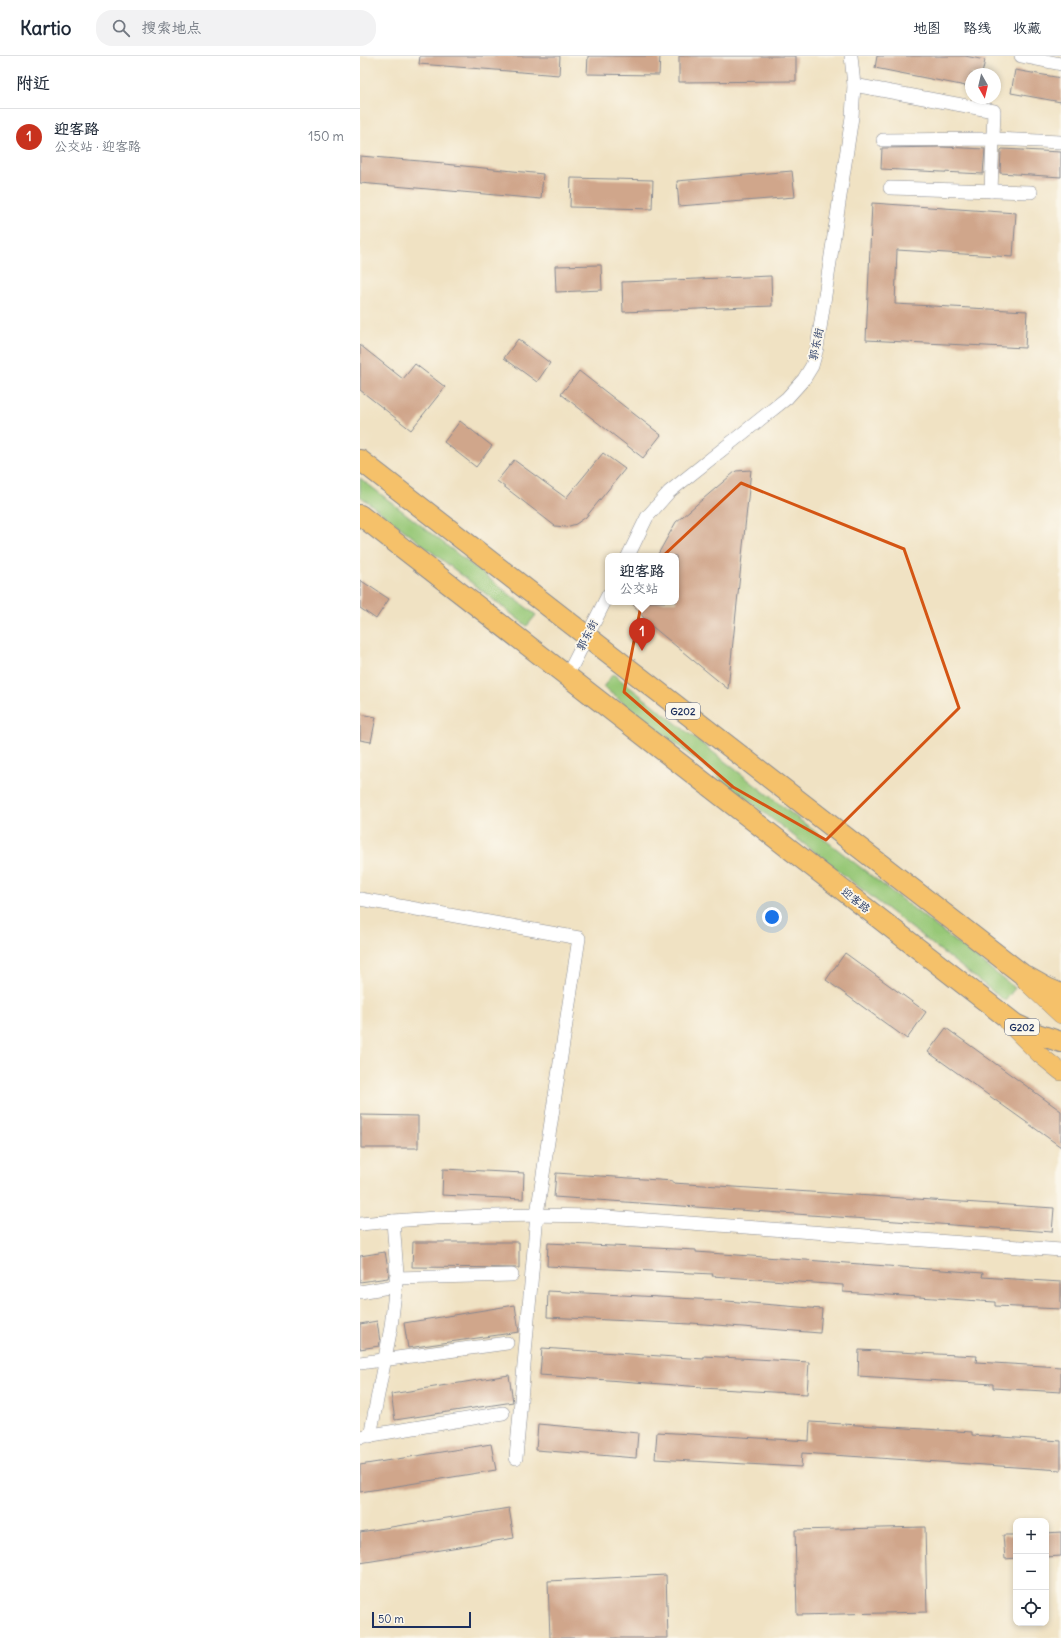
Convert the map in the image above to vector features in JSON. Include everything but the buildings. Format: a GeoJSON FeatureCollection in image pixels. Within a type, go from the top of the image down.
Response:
{"type":"FeatureCollection","features":[{"type":"Feature","properties":{"kind":"highway","name":"G202"},"geometry":{"type":"LineString","coordinates":[[360,460],[1006,962],[1022,974],[1046,988],[1061,994]]}},
{"type":"Feature","properties":{"kind":"highway","name":"迎客路"},"geometry":{"type":"LineString","coordinates":[[360,515],[988,1003]]}},
{"type":"Feature","properties":{"kind":"highway","name":"G202"},"geometry":{"type":"LineString","coordinates":[[988,1003],[1015,1024],[1037,1034],[1061,1042]]}},
{"type":"Feature","properties":{"kind":"main road"},"geometry":{"type":"LineString","coordinates":[[1006,962],[1061,1015]]}},
{"type":"Feature","properties":{"kind":"main road","name":"迎客路"},"geometry":{"type":"LineString","coordinates":[[988,1003],[1039,1054],[1061,1072]]}},
{"type":"Feature","properties":{"kind":"street","name":"郭东街"},"geometry":{"type":"LineString","coordinates":[[630,553],[648,517],[670,492],[787,398],[804,379],[812,366],[817,348],[849,146],[854,85],[852,56]]}},
{"type":"Feature","properties":{"kind":"street"},"geometry":{"type":"LineString","coordinates":[[1021,56],[1061,64]]}},
{"type":"Feature","properties":{"kind":"street"},"geometry":{"type":"LineString","coordinates":[[854,85],[994,111],[990,191]]}},
{"type":"Feature","properties":{"kind":"street"},"geometry":{"type":"LineString","coordinates":[[883,140],[993,139],[1061,142]]}},
{"type":"Feature","properties":{"kind":"street"},"geometry":{"type":"LineString","coordinates":[[890,188],[1031,192]]}},
{"type":"Feature","properties":{"kind":"street","name":"郭东街"},"geometry":{"type":"LineString","coordinates":[[567,676],[605,601]]}},
{"type":"Feature","properties":{"kind":"street"},"geometry":{"type":"LineString","coordinates":[[360,899],[579,938],[537,1214],[516,1458]]}},
{"type":"Feature","properties":{"kind":"street"},"geometry":{"type":"LineString","coordinates":[[360,1224],[537,1214],[593,1216],[1061,1250]]}},
{"type":"Feature","properties":{"kind":"street"},"geometry":{"type":"LineString","coordinates":[[393,1221],[396,1282],[391,1327],[385,1360],[365,1437],[502,1414]]}},
{"type":"Feature","properties":{"kind":"street"},"geometry":{"type":"LineString","coordinates":[[360,1292],[396,1282],[512,1275]]}},
{"type":"Feature","properties":{"kind":"street"},"geometry":{"type":"LineString","coordinates":[[360,1363],[507,1343]]}},
{"type":"Feature","properties":{"kind":"highlighted area"},"geometry":{"type":"Polygon","coordinates":[[[741,483],[904,549],[959,708],[826,840],[733,787],[624,692],[648,570],[741,483]]]}},
{"type":"Feature","properties":{"kind":"green space"},"geometry":{"type":"Polygon","coordinates":[[[360,478],[536,615],[527,626],[360,496],[360,478]]]}},
{"type":"Feature","properties":{"kind":"green space"},"geometry":{"type":"Polygon","coordinates":[[[613,674],[1015,988],[1005,1001],[603,687],[613,674]]]}},
{"type":"Feature","properties":{"kind":"place","name":"迎客路"},"geometry":{"type":"Point","coordinates":[642,651]}}]}
